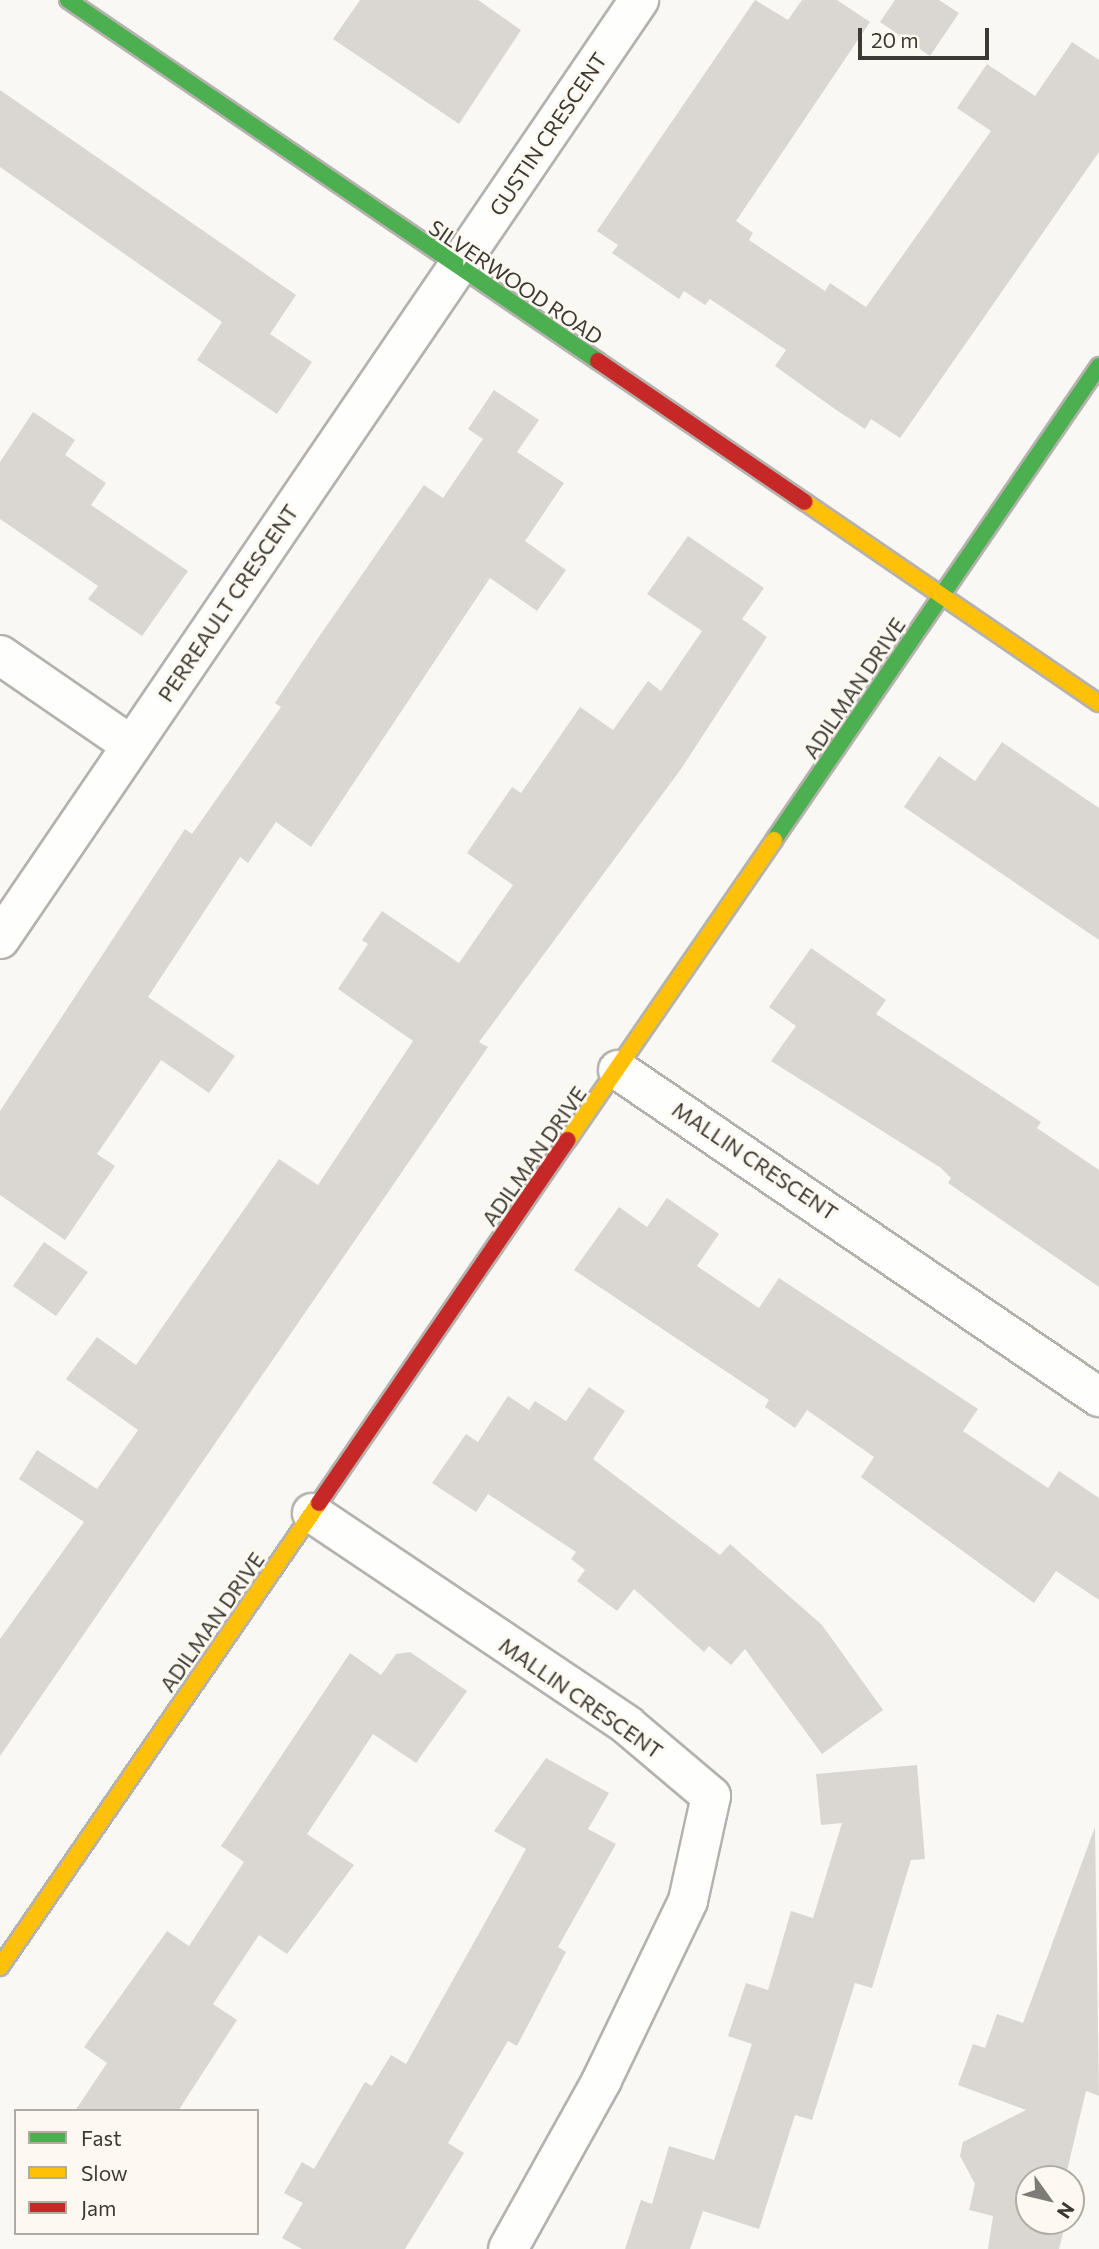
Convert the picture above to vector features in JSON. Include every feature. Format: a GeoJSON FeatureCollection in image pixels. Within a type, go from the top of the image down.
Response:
{"type":"FeatureCollection","features":[{"type":"Feature","properties":{"kind":"street","name":"SILVERWOOD ROAD"},"geometry":{"type":"LineString","coordinates":[[68,0],[1099,703]]}},
{"type":"Feature","properties":{"kind":"street","name":"GUSTIN CRESCENT"},"geometry":{"type":"LineString","coordinates":[[457,267],[639,0]]}},
{"type":"Feature","properties":{"kind":"street","name":"PERREAULT CRESCENT"},"geometry":{"type":"LineString","coordinates":[[0,939],[457,267]]}},
{"type":"Feature","properties":{"kind":"street","name":"ADILMAN DRIVE"},"geometry":{"type":"LineString","coordinates":[[0,1967],[1099,366]]}},
{"type":"Feature","properties":{"kind":"street"},"geometry":{"type":"LineString","coordinates":[[0,655],[131,746]]}},
{"type":"Feature","properties":{"kind":"street","name":"MALLIN CRESCENT"},"geometry":{"type":"LineString","coordinates":[[618,1070],[1099,1397]]}},
{"type":"Feature","properties":{"kind":"street","name":"MALLIN CRESCENT"},"geometry":{"type":"LineString","coordinates":[[312,1513],[627,1725],[711,1796],[688,1900],[608,2069],[508,2249]]}},
{"type":"Feature","properties":{"kind":"building"},"geometry":{"type":"Polygon","coordinates":[[[360,0],[478,0],[521,30],[459,124],[333,39],[360,0]]]}},
{"type":"Feature","properties":{"kind":"building"},"geometry":{"type":"Polygon","coordinates":[[[755,0],[788,20],[802,0],[837,0],[870,22],[736,221],[753,233],[749,240],[825,291],[830,283],[866,307],[991,131],[957,108],[987,64],[1035,96],[1072,42],[1099,60],[1099,152],[900,438],[871,419],[865,429],[832,407],[775,366],[786,350],[710,299],[705,305],[684,291],[679,299],[612,253],[618,245],[597,231],[755,0]]]}},
{"type":"Feature","properties":{"kind":"building"},"geometry":{"type":"Polygon","coordinates":[[[895,0],[939,0],[959,13],[930,56],[880,22],[895,0]]]}},
{"type":"Feature","properties":{"kind":"building"},"geometry":{"type":"Polygon","coordinates":[[[0,90],[296,295],[270,334],[312,362],[277,414],[197,360],[222,322],[0,167],[0,90]]]}},
{"type":"Feature","properties":{"kind":"building"},"geometry":{"type":"Polygon","coordinates":[[[494,390],[539,420],[517,452],[564,483],[525,541],[566,570],[537,611],[490,578],[311,847],[276,822],[248,863],[240,857],[148,997],[235,1056],[209,1093],[161,1060],[97,1154],[115,1166],[65,1240],[0,1195],[0,1111],[185,829],[192,834],[281,707],[275,703],[424,485],[443,498],[483,439],[468,429],[494,390]]]}},
{"type":"Feature","properties":{"kind":"building"},"geometry":{"type":"Polygon","coordinates":[[[33,412],[75,440],[65,455],[106,483],[91,505],[188,571],[142,636],[88,599],[98,586],[0,519],[0,462],[33,412]]]}},
{"type":"Feature","properties":{"kind":"building"},"geometry":{"type":"Polygon","coordinates":[[[688,536],[764,588],[742,619],[767,637],[681,769],[479,1042],[488,1047],[0,1756],[0,1639],[84,1522],[19,1479],[37,1450],[97,1489],[138,1430],[66,1379],[97,1337],[136,1365],[279,1159],[318,1185],[413,1041],[338,989],[368,944],[362,940],[382,911],[459,963],[513,885],[467,853],[512,787],[521,793],[580,707],[613,730],[648,681],[661,691],[702,631],[647,594],[688,536]]]}},
{"type":"Feature","properties":{"kind":"building"},"geometry":{"type":"Polygon","coordinates":[[[1002,742],[1099,808],[1099,940],[904,807],[939,756],[975,781],[1002,742]]]}},
{"type":"Feature","properties":{"kind":"building"},"geometry":{"type":"Polygon","coordinates":[[[811,948],[886,1000],[876,1014],[1041,1122],[1037,1128],[1099,1170],[1099,1287],[948,1183],[951,1178],[941,1168],[771,1061],[796,1026],[769,1007],[811,948]]]}},
{"type":"Feature","properties":{"kind":"building"},"geometry":{"type":"Polygon","coordinates":[[[667,1198],[719,1234],[697,1266],[759,1308],[779,1278],[978,1409],[963,1431],[1048,1488],[1059,1471],[1099,1498],[1099,1600],[1056,1571],[1034,1603],[861,1477],[874,1457],[807,1410],[795,1428],[765,1407],[769,1400],[574,1270],[619,1207],[647,1227],[667,1198]]]}},
{"type":"Feature","properties":{"kind":"building"},"geometry":{"type":"Polygon","coordinates":[[[44,1242],[88,1272],[56,1316],[13,1286],[44,1242]]]}},
{"type":"Feature","properties":{"kind":"building"},"geometry":{"type":"Polygon","coordinates":[[[589,1387],[625,1411],[593,1459],[720,1555],[730,1544],[822,1625],[883,1710],[822,1754],[745,1649],[731,1665],[709,1646],[704,1652],[634,1589],[617,1611],[577,1581],[585,1570],[571,1559],[576,1552],[488,1494],[476,1512],[432,1483],[466,1434],[478,1442],[508,1396],[529,1410],[535,1401],[566,1421],[589,1387]]]}},
{"type":"Feature","properties":{"kind":"building"},"geometry":{"type":"Polygon","coordinates":[[[410,1652],[467,1691],[416,1763],[373,1734],[307,1834],[354,1865],[287,1954],[259,1935],[213,2004],[237,2020],[179,2109],[76,2109],[107,2063],[84,2047],[167,1931],[189,1946],[244,1862],[221,1846],[350,1653],[381,1675],[396,1654],[410,1652]]]}},
{"type":"Feature","properties":{"kind":"building"},"geometry":{"type":"Polygon","coordinates":[[[546,1758],[609,1793],[588,1829],[616,1844],[558,1947],[566,1952],[517,2046],[508,2041],[448,2143],[464,2153],[405,2249],[302,2249],[282,2238],[303,2203],[284,2193],[302,2162],[314,2169],[365,2082],[372,2086],[391,2055],[406,2064],[526,1849],[494,1831],[546,1758]]]}},
{"type":"Feature","properties":{"kind":"building"},"geometry":{"type":"Polygon","coordinates":[[[917,1765],[925,1859],[911,1860],[872,1988],[855,1983],[812,2120],[795,2115],[759,2229],[703,2211],[690,2249],[625,2249],[641,2200],[652,2204],[669,2146],[714,2160],[752,2044],[728,2036],[746,1983],[768,1990],[791,1911],[813,1918],[842,1823],[821,1825],[816,1774],[917,1765]]]}},
{"type":"Feature","properties":{"kind":"building"},"geometry":{"type":"Polygon","coordinates":[[[1095,1827],[1099,2096],[1086,2091],[1068,2165],[1015,2165],[1015,2235],[1062,2235],[1059,2249],[988,2249],[993,2216],[969,2210],[975,2184],[960,2156],[963,2142],[1026,2110],[958,2085],[973,2044],[985,2048],[997,2014],[1023,2023],[1095,1827]]]}},
{"type":"Feature","properties":{"kind":"traffic: fast"},"geometry":{"type":"LineString","coordinates":[[68,0],[598,361]]}},
{"type":"Feature","properties":{"kind":"traffic: fast"},"geometry":{"type":"LineString","coordinates":[[774,840],[1099,366]]}},
{"type":"Feature","properties":{"kind":"traffic: slow"},"geometry":{"type":"LineString","coordinates":[[805,502],[1099,703]]}},
{"type":"Feature","properties":{"kind":"traffic: slow"},"geometry":{"type":"LineString","coordinates":[[568,1140],[774,840]]}},
{"type":"Feature","properties":{"kind":"traffic: slow"},"geometry":{"type":"LineString","coordinates":[[0,1967],[319,1503]]}},
{"type":"Feature","properties":{"kind":"traffic: jam"},"geometry":{"type":"LineString","coordinates":[[598,361],[805,502]]}},
{"type":"Feature","properties":{"kind":"traffic: jam"},"geometry":{"type":"LineString","coordinates":[[319,1503],[568,1140]]}}]}
